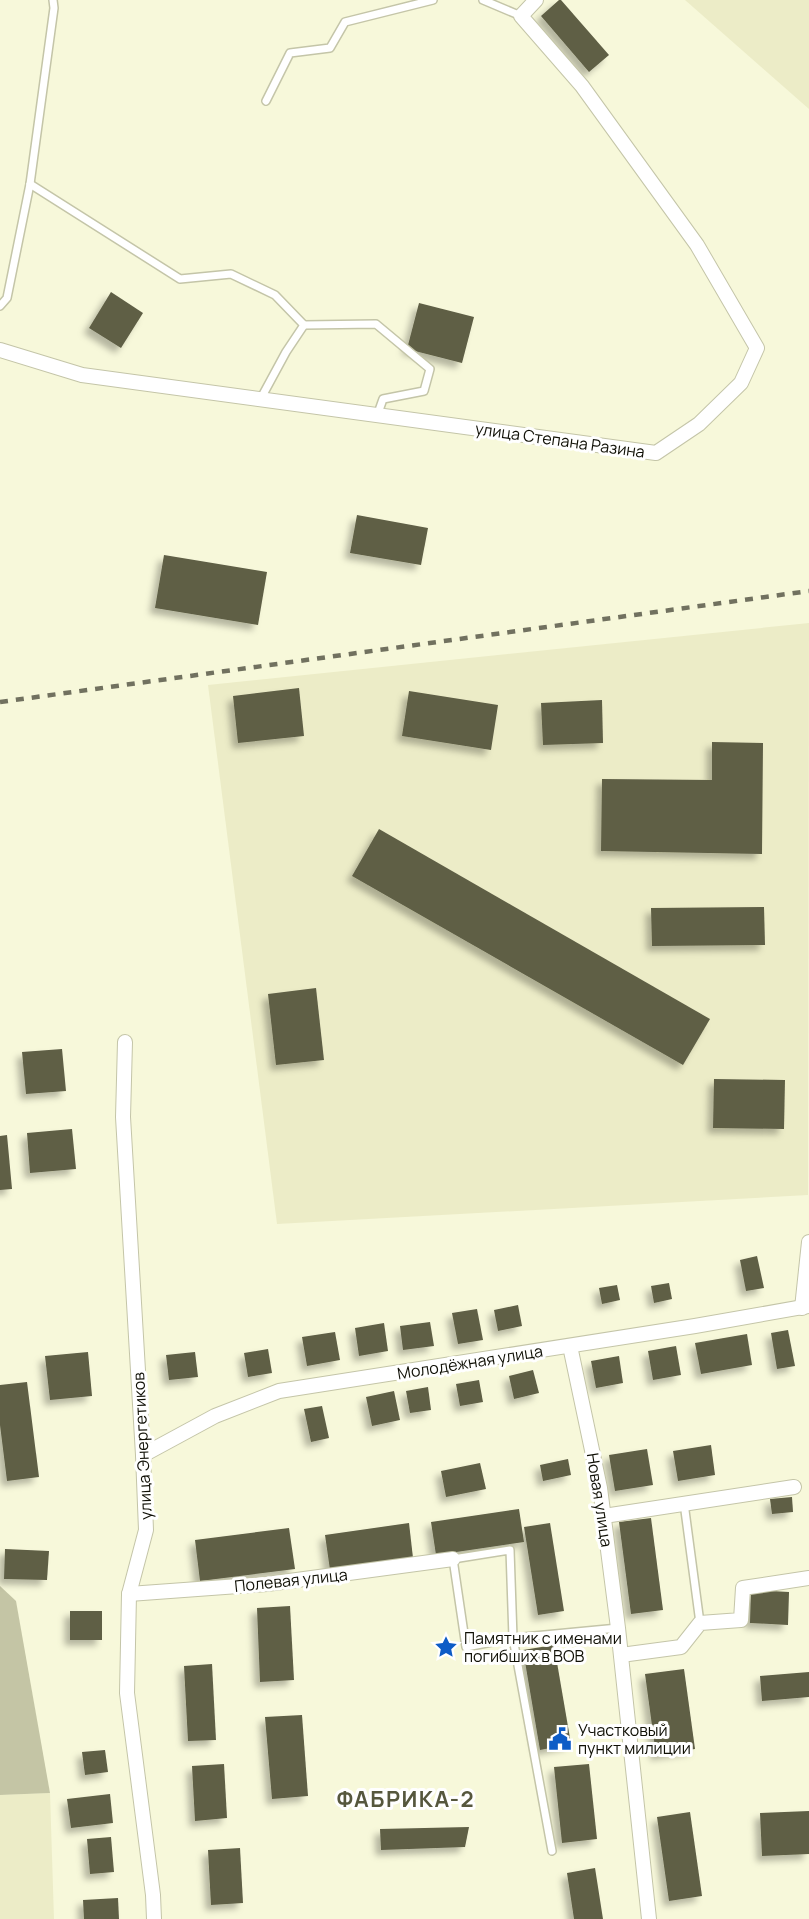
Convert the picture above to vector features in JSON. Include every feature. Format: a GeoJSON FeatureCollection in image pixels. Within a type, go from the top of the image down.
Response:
{"type":"FeatureCollection","features":[{"type":"Feature","properties":{"kind":"street"},"geometry":{"type":"LineString","coordinates":[[521,16],[536,0]]}},
{"type":"Feature","properties":{"kind":"street","name":"улица Степана Разина"},"geometry":{"type":"LineString","coordinates":[[0,350],[82,375],[656,453],[699,424],[741,382],[757,348],[697,245],[582,86],[521,16]]}},
{"type":"Feature","properties":{"kind":"street","name":"улица Энергетиков"},"geometry":{"type":"LineString","coordinates":[[125,1042],[123,1117],[146,1530],[129,1594],[128,1693],[154,1919]]}},
{"type":"Feature","properties":{"kind":"street"},"geometry":{"type":"LineString","coordinates":[[806,1307],[809,1242]]}},
{"type":"Feature","properties":{"kind":"street","name":"Молодёжная улица"},"geometry":{"type":"LineString","coordinates":[[143,1455],[215,1416],[279,1391],[806,1307]]}},
{"type":"Feature","properties":{"kind":"street","name":"Новая улица"},"geometry":{"type":"LineString","coordinates":[[570,1346],[604,1515],[649,1919]]}},
{"type":"Feature","properties":{"kind":"street"},"geometry":{"type":"LineString","coordinates":[[604,1515],[794,1487]]}},
{"type":"Feature","properties":{"kind":"street","name":"Полевая улица"},"geometry":{"type":"LineString","coordinates":[[129,1594],[267,1584],[453,1559]]}},
{"type":"Feature","properties":{"kind":"street"},"geometry":{"type":"LineString","coordinates":[[621,1655],[681,1647],[700,1623],[741,1620],[743,1588],[809,1578]]}},
{"type":"Feature","properties":{"kind":"lane"},"geometry":{"type":"LineString","coordinates":[[0,306],[7,298],[30,184],[54,8],[53,0]]}},
{"type":"Feature","properties":{"kind":"lane"},"geometry":{"type":"LineString","coordinates":[[266,101],[290,52],[330,48],[345,22],[433,0]]}},
{"type":"Feature","properties":{"kind":"lane"},"geometry":{"type":"LineString","coordinates":[[483,0],[521,16]]}},
{"type":"Feature","properties":{"kind":"lane"},"geometry":{"type":"LineString","coordinates":[[30,184],[180,279],[231,274],[274,295],[304,325],[376,324],[430,369],[424,391],[383,399],[377,416]]}},
{"type":"Feature","properties":{"kind":"lane"},"geometry":{"type":"LineString","coordinates":[[260,400],[286,352],[304,325]]}},
{"type":"Feature","properties":{"kind":"lane"},"geometry":{"type":"LineString","coordinates":[[684,1503],[700,1623]]}},
{"type":"Feature","properties":{"kind":"lane"},"geometry":{"type":"LineString","coordinates":[[552,1851],[513,1638],[510,1550],[453,1559],[466,1647],[513,1638],[618,1628]]}},
{"type":"Feature","properties":{"kind":"shaded area"},"geometry":{"type":"Polygon","coordinates":[[[685,0],[809,0],[809,109],[685,0]]]}},
{"type":"Feature","properties":{"kind":"shaded area"},"geometry":{"type":"Polygon","coordinates":[[[809,623],[808,1195],[277,1224],[208,685],[809,623]]]}},
{"type":"Feature","properties":{"kind":"shaded area"},"geometry":{"type":"Polygon","coordinates":[[[0,1586],[16,1601],[50,1793],[0,1795],[0,1586]]]}},
{"type":"Feature","properties":{"kind":"shaded area"},"geometry":{"type":"Polygon","coordinates":[[[50,1793],[54,1919],[0,1919],[0,1795],[50,1793]]]}},
{"type":"Feature","properties":{"kind":"building"},"geometry":{"type":"Polygon","coordinates":[[[559,0],[609,55],[589,72],[541,16],[559,0]]]}},
{"type":"Feature","properties":{"kind":"building"},"geometry":{"type":"Polygon","coordinates":[[[111,292],[143,313],[121,348],[89,328],[111,292]]]}},
{"type":"Feature","properties":{"kind":"building"},"geometry":{"type":"Polygon","coordinates":[[[419,303],[474,317],[462,363],[407,349],[419,303]]]}},
{"type":"Feature","properties":{"kind":"building"},"geometry":{"type":"Polygon","coordinates":[[[357,515],[428,528],[421,565],[350,553],[357,515]]]}},
{"type":"Feature","properties":{"kind":"building"},"geometry":{"type":"Polygon","coordinates":[[[164,555],[267,572],[258,625],[155,608],[164,555]]]}},
{"type":"Feature","properties":{"kind":"building"},"geometry":{"type":"Polygon","coordinates":[[[299,688],[304,736],[238,743],[233,696],[299,688]]]}},
{"type":"Feature","properties":{"kind":"building"},"geometry":{"type":"Polygon","coordinates":[[[409,691],[498,705],[491,750],[402,736],[409,691]]]}},
{"type":"Feature","properties":{"kind":"building"},"geometry":{"type":"Polygon","coordinates":[[[602,700],[603,743],[543,745],[541,703],[602,700]]]}},
{"type":"Feature","properties":{"kind":"building"},"geometry":{"type":"Polygon","coordinates":[[[712,742],[763,743],[762,854],[601,851],[602,779],[712,780],[712,742]]]}},
{"type":"Feature","properties":{"kind":"building"},"geometry":{"type":"Polygon","coordinates":[[[379,829],[710,1019],[683,1065],[352,876],[379,829]]]}},
{"type":"Feature","properties":{"kind":"building"},"geometry":{"type":"Polygon","coordinates":[[[764,907],[765,945],[652,946],[651,908],[764,907]]]}},
{"type":"Feature","properties":{"kind":"building"},"geometry":{"type":"Polygon","coordinates":[[[316,988],[324,1060],[276,1065],[268,994],[316,988]]]}},
{"type":"Feature","properties":{"kind":"building"},"geometry":{"type":"Polygon","coordinates":[[[62,1049],[66,1091],[26,1094],[22,1052],[62,1049]]]}},
{"type":"Feature","properties":{"kind":"building"},"geometry":{"type":"Polygon","coordinates":[[[714,1079],[785,1080],[784,1129],[713,1128],[714,1079]]]}},
{"type":"Feature","properties":{"kind":"building"},"geometry":{"type":"Polygon","coordinates":[[[72,1129],[76,1169],[30,1173],[27,1133],[72,1129]]]}},
{"type":"Feature","properties":{"kind":"building"},"geometry":{"type":"Polygon","coordinates":[[[7,1135],[12,1189],[0,1190],[0,1136],[7,1135]]]}},
{"type":"Feature","properties":{"kind":"building"},"geometry":{"type":"Polygon","coordinates":[[[757,1256],[764,1288],[746,1291],[740,1260],[757,1256]]]}},
{"type":"Feature","properties":{"kind":"building"},"geometry":{"type":"Polygon","coordinates":[[[669,1283],[672,1299],[654,1303],[651,1286],[669,1283]]]}},
{"type":"Feature","properties":{"kind":"building"},"geometry":{"type":"Polygon","coordinates":[[[617,1285],[620,1300],[602,1304],[599,1288],[617,1285]]]}},
{"type":"Feature","properties":{"kind":"building"},"geometry":{"type":"Polygon","coordinates":[[[518,1305],[522,1326],[498,1331],[494,1310],[518,1305]]]}},
{"type":"Feature","properties":{"kind":"building"},"geometry":{"type":"Polygon","coordinates":[[[477,1309],[483,1340],[458,1344],[452,1313],[477,1309]]]}},
{"type":"Feature","properties":{"kind":"building"},"geometry":{"type":"Polygon","coordinates":[[[430,1322],[434,1346],[403,1350],[400,1326],[430,1322]]]}},
{"type":"Feature","properties":{"kind":"building"},"geometry":{"type":"Polygon","coordinates":[[[384,1323],[388,1351],[359,1356],[355,1328],[384,1323]]]}},
{"type":"Feature","properties":{"kind":"building"},"geometry":{"type":"Polygon","coordinates":[[[788,1330],[795,1366],[777,1369],[771,1333],[788,1330]]]}},
{"type":"Feature","properties":{"kind":"building"},"geometry":{"type":"Polygon","coordinates":[[[335,1332],[340,1360],[307,1366],[302,1337],[335,1332]]]}},
{"type":"Feature","properties":{"kind":"building"},"geometry":{"type":"Polygon","coordinates":[[[747,1334],[752,1365],[701,1374],[695,1343],[747,1334]]]}},
{"type":"Feature","properties":{"kind":"building"},"geometry":{"type":"Polygon","coordinates":[[[676,1346],[681,1375],[653,1380],[648,1351],[676,1346]]]}},
{"type":"Feature","properties":{"kind":"building"},"geometry":{"type":"Polygon","coordinates":[[[268,1349],[272,1373],[248,1377],[244,1353],[268,1349]]]}},
{"type":"Feature","properties":{"kind":"building"},"geometry":{"type":"Polygon","coordinates":[[[88,1352],[92,1396],[50,1400],[45,1356],[88,1352]]]}},
{"type":"Feature","properties":{"kind":"building"},"geometry":{"type":"Polygon","coordinates":[[[195,1352],[198,1377],[169,1380],[166,1355],[195,1352]]]}},
{"type":"Feature","properties":{"kind":"building"},"geometry":{"type":"Polygon","coordinates":[[[619,1356],[623,1383],[596,1388],[591,1361],[619,1356]]]}},
{"type":"Feature","properties":{"kind":"building"},"geometry":{"type":"Polygon","coordinates":[[[533,1370],[539,1393],[514,1399],[509,1376],[533,1370]]]}},
{"type":"Feature","properties":{"kind":"building"},"geometry":{"type":"Polygon","coordinates":[[[479,1380],[483,1402],[460,1406],[456,1384],[479,1380]]]}},
{"type":"Feature","properties":{"kind":"building"},"geometry":{"type":"Polygon","coordinates":[[[27,1382],[39,1477],[7,1481],[0,1425],[0,1385],[27,1382]]]}},
{"type":"Feature","properties":{"kind":"building"},"geometry":{"type":"Polygon","coordinates":[[[428,1387],[431,1410],[410,1413],[406,1391],[428,1387]]]}},
{"type":"Feature","properties":{"kind":"building"},"geometry":{"type":"Polygon","coordinates":[[[394,1391],[400,1420],[372,1426],[366,1397],[394,1391]]]}},
{"type":"Feature","properties":{"kind":"building"},"geometry":{"type":"Polygon","coordinates":[[[322,1406],[329,1438],[311,1442],[304,1409],[322,1406]]]}},
{"type":"Feature","properties":{"kind":"building"},"geometry":{"type":"Polygon","coordinates":[[[711,1445],[715,1475],[678,1481],[673,1451],[711,1445]]]}},
{"type":"Feature","properties":{"kind":"building"},"geometry":{"type":"Polygon","coordinates":[[[647,1449],[653,1485],[615,1491],[609,1455],[647,1449]]]}},
{"type":"Feature","properties":{"kind":"building"},"geometry":{"type":"Polygon","coordinates":[[[568,1459],[571,1475],[543,1481],[540,1465],[568,1459]]]}},
{"type":"Feature","properties":{"kind":"building"},"geometry":{"type":"Polygon","coordinates":[[[480,1463],[486,1489],[446,1497],[441,1471],[480,1463]]]}},
{"type":"Feature","properties":{"kind":"building"},"geometry":{"type":"Polygon","coordinates":[[[792,1497],[793,1512],[772,1514],[770,1499],[792,1497]]]}},
{"type":"Feature","properties":{"kind":"building"},"geometry":{"type":"Polygon","coordinates":[[[519,1509],[524,1542],[436,1555],[431,1522],[519,1509]]]}},
{"type":"Feature","properties":{"kind":"building"},"geometry":{"type":"Polygon","coordinates":[[[651,1518],[663,1610],[631,1614],[619,1522],[651,1518]]]}},
{"type":"Feature","properties":{"kind":"building"},"geometry":{"type":"Polygon","coordinates":[[[409,1523],[413,1558],[330,1570],[325,1535],[409,1523]]]}},
{"type":"Feature","properties":{"kind":"building"},"geometry":{"type":"Polygon","coordinates":[[[550,1523],[564,1611],[538,1615],[524,1527],[550,1523]]]}},
{"type":"Feature","properties":{"kind":"building"},"geometry":{"type":"Polygon","coordinates":[[[289,1528],[295,1569],[200,1581],[195,1540],[289,1528]]]}},
{"type":"Feature","properties":{"kind":"building"},"geometry":{"type":"Polygon","coordinates":[[[5,1549],[49,1551],[47,1580],[4,1579],[5,1549]]]}},
{"type":"Feature","properties":{"kind":"building"},"geometry":{"type":"Polygon","coordinates":[[[751,1590],[789,1592],[788,1625],[750,1623],[751,1590]]]}},
{"type":"Feature","properties":{"kind":"building"},"geometry":{"type":"Polygon","coordinates":[[[290,1606],[294,1680],[260,1682],[257,1608],[290,1606]]]}},
{"type":"Feature","properties":{"kind":"building"},"geometry":{"type":"Polygon","coordinates":[[[70,1611],[102,1611],[102,1640],[70,1640],[70,1611]]]}},
{"type":"Feature","properties":{"kind":"building"},"geometry":{"type":"Polygon","coordinates":[[[554,1645],[571,1744],[540,1750],[523,1650],[554,1645]]]}},
{"type":"Feature","properties":{"kind":"building"},"geometry":{"type":"Polygon","coordinates":[[[212,1664],[216,1740],[188,1741],[184,1666],[212,1664]]]}},
{"type":"Feature","properties":{"kind":"building"},"geometry":{"type":"Polygon","coordinates":[[[684,1669],[695,1749],[656,1755],[645,1674],[684,1669]]]}},
{"type":"Feature","properties":{"kind":"building"},"geometry":{"type":"Polygon","coordinates":[[[809,1672],[809,1697],[762,1701],[760,1676],[809,1672]]]}},
{"type":"Feature","properties":{"kind":"building"},"geometry":{"type":"Polygon","coordinates":[[[302,1715],[308,1796],[272,1799],[265,1717],[302,1715]]]}},
{"type":"Feature","properties":{"kind":"building"},"geometry":{"type":"Polygon","coordinates":[[[105,1750],[108,1772],[85,1775],[82,1752],[105,1750]]]}},
{"type":"Feature","properties":{"kind":"building"},"geometry":{"type":"Polygon","coordinates":[[[224,1764],[227,1818],[195,1821],[192,1766],[224,1764]]]}},
{"type":"Feature","properties":{"kind":"building"},"geometry":{"type":"Polygon","coordinates":[[[589,1764],[597,1839],[562,1843],[554,1767],[589,1764]]]}},
{"type":"Feature","properties":{"kind":"building"},"geometry":{"type":"Polygon","coordinates":[[[110,1794],[113,1823],[71,1828],[67,1799],[110,1794]]]}},
{"type":"Feature","properties":{"kind":"building"},"geometry":{"type":"Polygon","coordinates":[[[809,1811],[809,1854],[762,1856],[760,1813],[809,1811]]]}},
{"type":"Feature","properties":{"kind":"building"},"geometry":{"type":"Polygon","coordinates":[[[690,1812],[702,1896],[669,1901],[657,1817],[690,1812]]]}},
{"type":"Feature","properties":{"kind":"building"},"geometry":{"type":"Polygon","coordinates":[[[469,1827],[465,1847],[381,1850],[380,1829],[469,1827]]]}},
{"type":"Feature","properties":{"kind":"building"},"geometry":{"type":"Polygon","coordinates":[[[111,1837],[114,1872],[90,1874],[87,1839],[111,1837]]]}},
{"type":"Feature","properties":{"kind":"building"},"geometry":{"type":"Polygon","coordinates":[[[240,1848],[243,1903],[211,1905],[208,1850],[240,1848]]]}},
{"type":"Feature","properties":{"kind":"building"},"geometry":{"type":"Polygon","coordinates":[[[595,1868],[603,1919],[574,1919],[567,1873],[595,1868]]]}},
{"type":"Feature","properties":{"kind":"building"},"geometry":{"type":"Polygon","coordinates":[[[118,1898],[119,1919],[84,1919],[83,1900],[118,1898]]]}},
{"type":"Feature","properties":{"kind":"railway"},"geometry":{"type":"LineString","coordinates":[[0,702],[809,591]]}},
{"type":"Feature","properties":{"kind":"place","name":"Памятник с именами погибших в ВОВ"},"geometry":{"type":"Point","coordinates":[446,1647]}},
{"type":"Feature","properties":{"kind":"place","name":"Участковый пункт милиции"},"geometry":{"type":"Point","coordinates":[560,1739]}},
{"type":"Feature","properties":{"kind":"district","name":"ФАБРИКА-2"},"geometry":{"type":"Point","coordinates":[406,1799]}}]}
